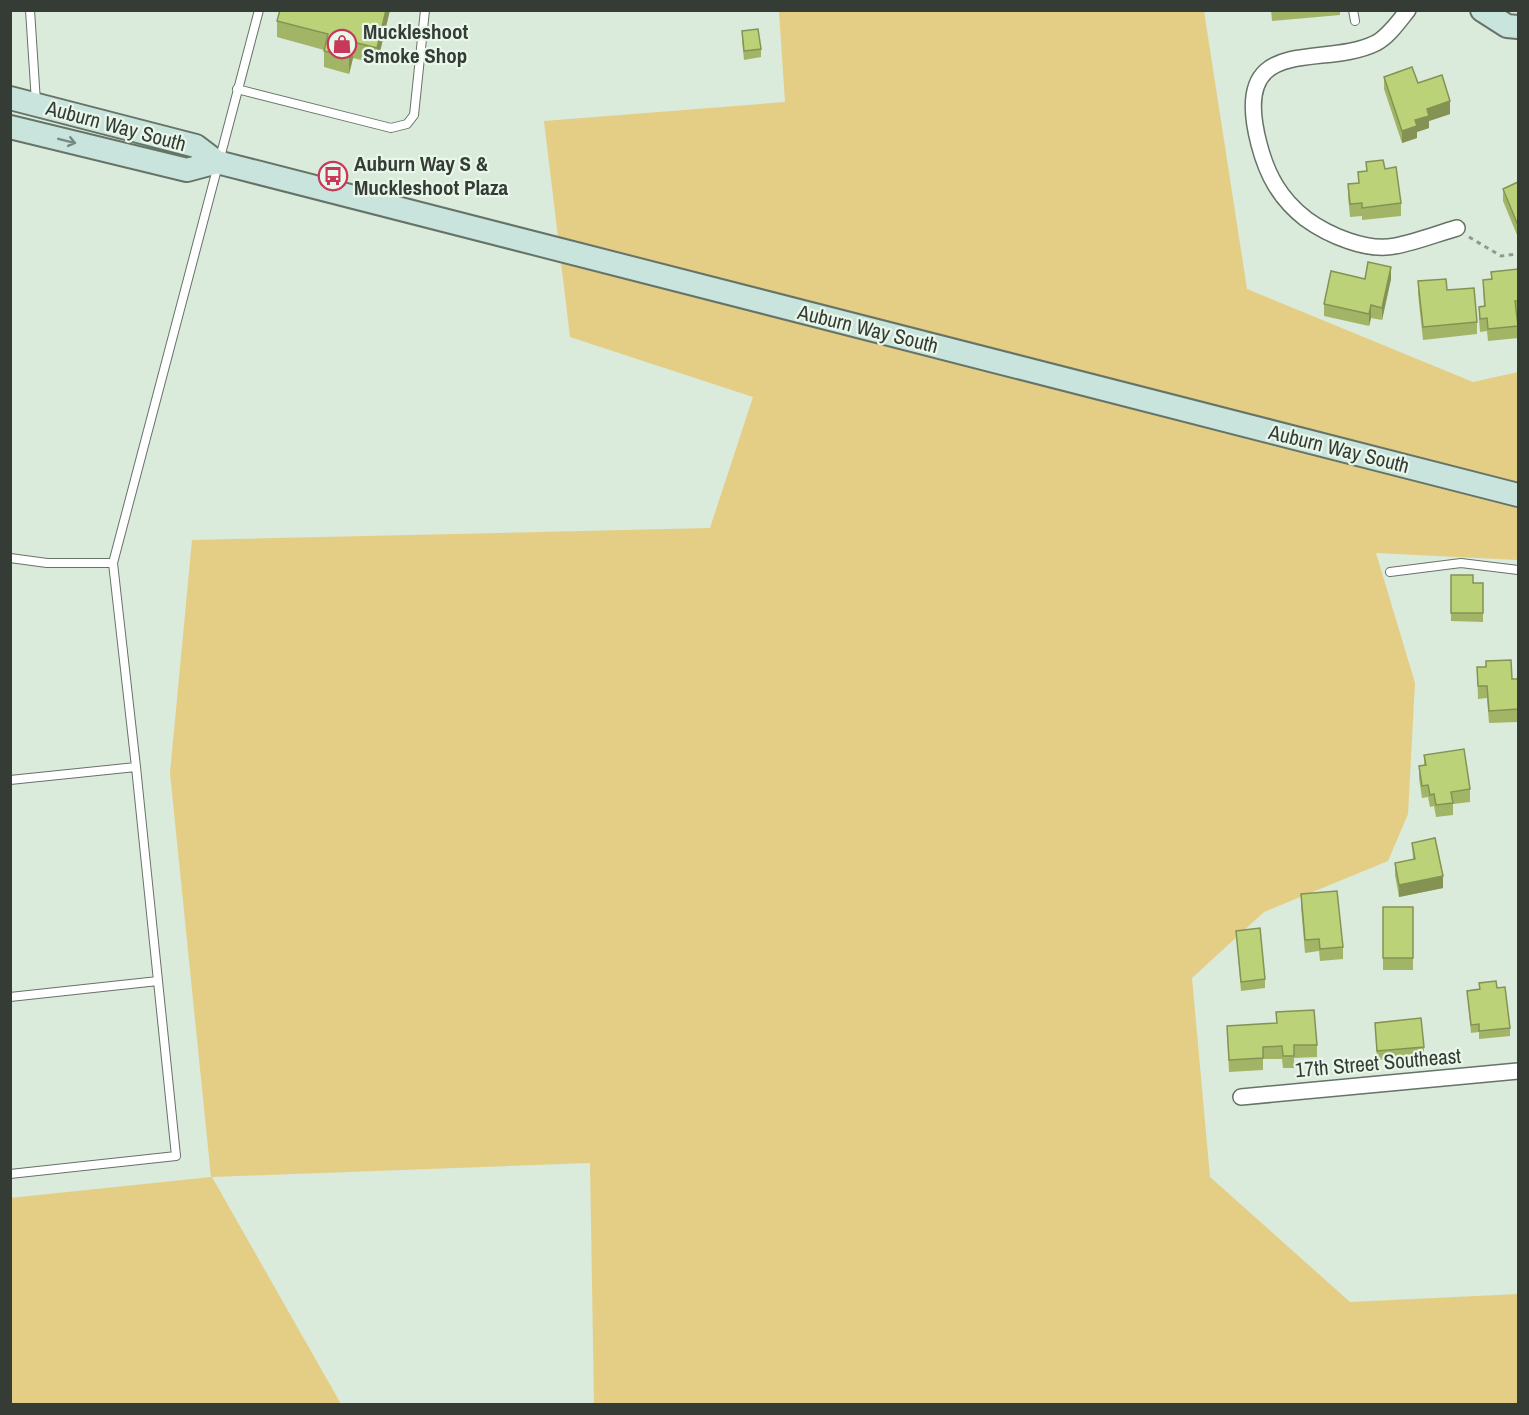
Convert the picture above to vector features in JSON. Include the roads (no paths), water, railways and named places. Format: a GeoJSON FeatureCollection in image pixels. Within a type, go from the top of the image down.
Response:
{"type":"FeatureCollection","features":[{"type":"Feature","properties":{"kind":"main road"},"geometry":{"type":"LineString","coordinates":[[1482,10],[1507,26],[1518,27]]}},
{"type":"Feature","properties":{"kind":"main road","name":"Auburn Way South"},"geometry":{"type":"LineString","coordinates":[[10,98],[196,146],[217,162],[1518,495]]}},
{"type":"Feature","properties":{"kind":"main road","name":"Auburn Way South"},"geometry":{"type":"LineString","coordinates":[[10,127],[187,170],[217,162]]}},
{"type":"Feature","properties":{"kind":"street"},"geometry":{"type":"LineString","coordinates":[[1408,10],[1379,42],[1280,62],[1264,75],[1257,86],[1256,132],[1274,185],[1290,207],[1321,227],[1366,245],[1393,247],[1456,228]]}},
{"type":"Feature","properties":{"kind":"street","name":"17th Street Southeast"},"geometry":{"type":"LineString","coordinates":[[1241,1097],[1518,1071]]}},
{"type":"Feature","properties":{"kind":"lane"},"geometry":{"type":"LineString","coordinates":[[30,10],[36,105]]}},
{"type":"Feature","properties":{"kind":"lane"},"geometry":{"type":"LineString","coordinates":[[10,1174],[177,1156],[113,563],[217,162],[259,10]]}},
{"type":"Feature","properties":{"kind":"lane"},"geometry":{"type":"LineString","coordinates":[[237,89],[391,128],[407,124],[414,115],[425,10]]}},
{"type":"Feature","properties":{"kind":"lane"},"geometry":{"type":"LineString","coordinates":[[1353,10],[1354,21]]}},
{"type":"Feature","properties":{"kind":"lane"},"geometry":{"type":"LineString","coordinates":[[10,558],[47,564],[113,563]]}},
{"type":"Feature","properties":{"kind":"lane"},"geometry":{"type":"LineString","coordinates":[[1390,572],[1461,563],[1518,570]]}},
{"type":"Feature","properties":{"kind":"lane"},"geometry":{"type":"LineString","coordinates":[[10,780],[136,767]]}},
{"type":"Feature","properties":{"kind":"lane"},"geometry":{"type":"LineString","coordinates":[[10,997],[158,981]]}},
{"type":"Feature","properties":{"kind":"place","name":"Muckleshoot Smoke Shop"},"geometry":{"type":"Point","coordinates":[342,44]}},
{"type":"Feature","properties":{"kind":"place","name":"Auburn Way S & Muckleshoot Plaza"},"geometry":{"type":"Point","coordinates":[333,176]}}]}
